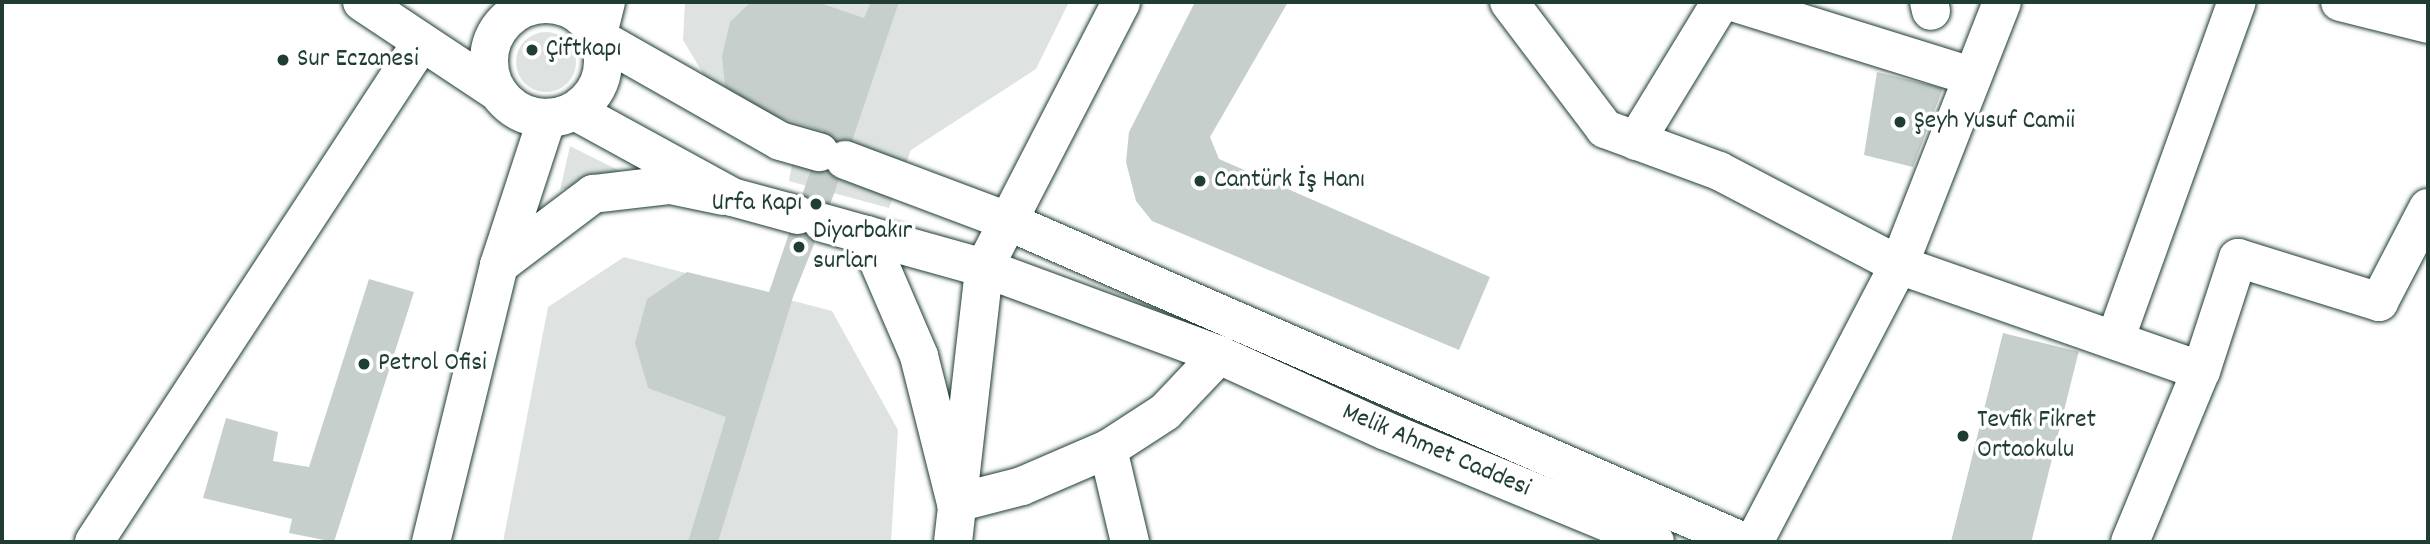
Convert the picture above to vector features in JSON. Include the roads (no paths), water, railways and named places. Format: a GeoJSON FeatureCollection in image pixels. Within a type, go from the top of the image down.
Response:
{"type":"FeatureCollection","features":[{"type":"Feature","properties":{"kind":"street"},"geometry":{"type":"LineString","coordinates":[[362,2],[499,93],[512,107],[561,115],[732,197]]}},
{"type":"Feature","properties":{"kind":"street"},"geometry":{"type":"LineString","coordinates":[[953,542],[984,268],[1121,2]]}},
{"type":"Feature","properties":{"kind":"street"},"geometry":{"type":"LineString","coordinates":[[1509,2],[1605,129],[1719,171],[1899,265],[2201,371]]}},
{"type":"Feature","properties":{"kind":"street"},"geometry":{"type":"LineString","coordinates":[[1636,141],[1721,2]]}},
{"type":"Feature","properties":{"kind":"street"},"geometry":{"type":"LineString","coordinates":[[1734,2],[1830,17],[1970,76]]}},
{"type":"Feature","properties":{"kind":"street"},"geometry":{"type":"LineString","coordinates":[[1754,542],[1899,265],[1970,76],[2002,2]]}},
{"type":"Feature","properties":{"kind":"street"},"geometry":{"type":"LineString","coordinates":[[2115,340],[2237,2]]}},
{"type":"Feature","properties":{"kind":"street"},"geometry":{"type":"LineString","coordinates":[[2340,2],[2428,24]]}},
{"type":"Feature","properties":{"kind":"street"},"geometry":{"type":"LineString","coordinates":[[499,93],[491,78],[492,44],[499,29],[523,4],[559,6],[588,23],[602,19]]}},
{"type":"Feature","properties":{"kind":"street"},"geometry":{"type":"LineString","coordinates":[[602,19],[780,141],[832,156],[1007,220],[1744,542]]}},
{"type":"Feature","properties":{"kind":"street"},"geometry":{"type":"LineString","coordinates":[[431,542],[499,265],[561,115],[598,86],[602,19]]}},
{"type":"Feature","properties":{"kind":"street"},"geometry":{"type":"LineString","coordinates":[[94,542],[421,43]]}},
{"type":"Feature","properties":{"kind":"street"},"geometry":{"type":"LineString","coordinates":[[499,265],[593,194],[670,185],[732,197]]}},
{"type":"Feature","properties":{"kind":"street","name":"Melik Ahmet Caddesi"},"geometry":{"type":"LineString","coordinates":[[732,197],[984,268],[1219,355],[1386,431],[1655,542]]}},
{"type":"Feature","properties":{"kind":"street"},"geometry":{"type":"LineString","coordinates":[[2130,542],[2201,371],[2238,258],[2379,302],[2428,208]]}},
{"type":"Feature","properties":{"kind":"street"},"geometry":{"type":"LineString","coordinates":[[867,234],[919,356],[956,503]]}},
{"type":"Feature","properties":{"kind":"street"},"geometry":{"type":"LineString","coordinates":[[956,503],[1022,486],[1108,449],[1165,412],[1219,355]]}},
{"type":"Feature","properties":{"kind":"street"},"geometry":{"type":"LineString","coordinates":[[1108,449],[1130,542]]}},
{"type":"Feature","properties":{"kind":"place","name":"Çiftkapı"},"geometry":{"type":"Point","coordinates":[532,50]}},
{"type":"Feature","properties":{"kind":"place","name":"Sur Eczanesi"},"geometry":{"type":"Point","coordinates":[283,60]}},
{"type":"Feature","properties":{"kind":"place","name":"Şeyh Yusuf Camii"},"geometry":{"type":"Point","coordinates":[1900,122]}},
{"type":"Feature","properties":{"kind":"place","name":"Cantürk İş Hanı"},"geometry":{"type":"Point","coordinates":[1200,181]}},
{"type":"Feature","properties":{"kind":"place","name":"Urfa Kapı"},"geometry":{"type":"Point","coordinates":[816,204]}},
{"type":"Feature","properties":{"kind":"place","name":"Diyarbakır surları"},"geometry":{"type":"Point","coordinates":[799,247]}},
{"type":"Feature","properties":{"kind":"place","name":"Petrol Ofisi"},"geometry":{"type":"Point","coordinates":[364,364]}},
{"type":"Feature","properties":{"kind":"place","name":"Tevfik Fikret Ortaokulu"},"geometry":{"type":"Point","coordinates":[1963,436]}}]}
